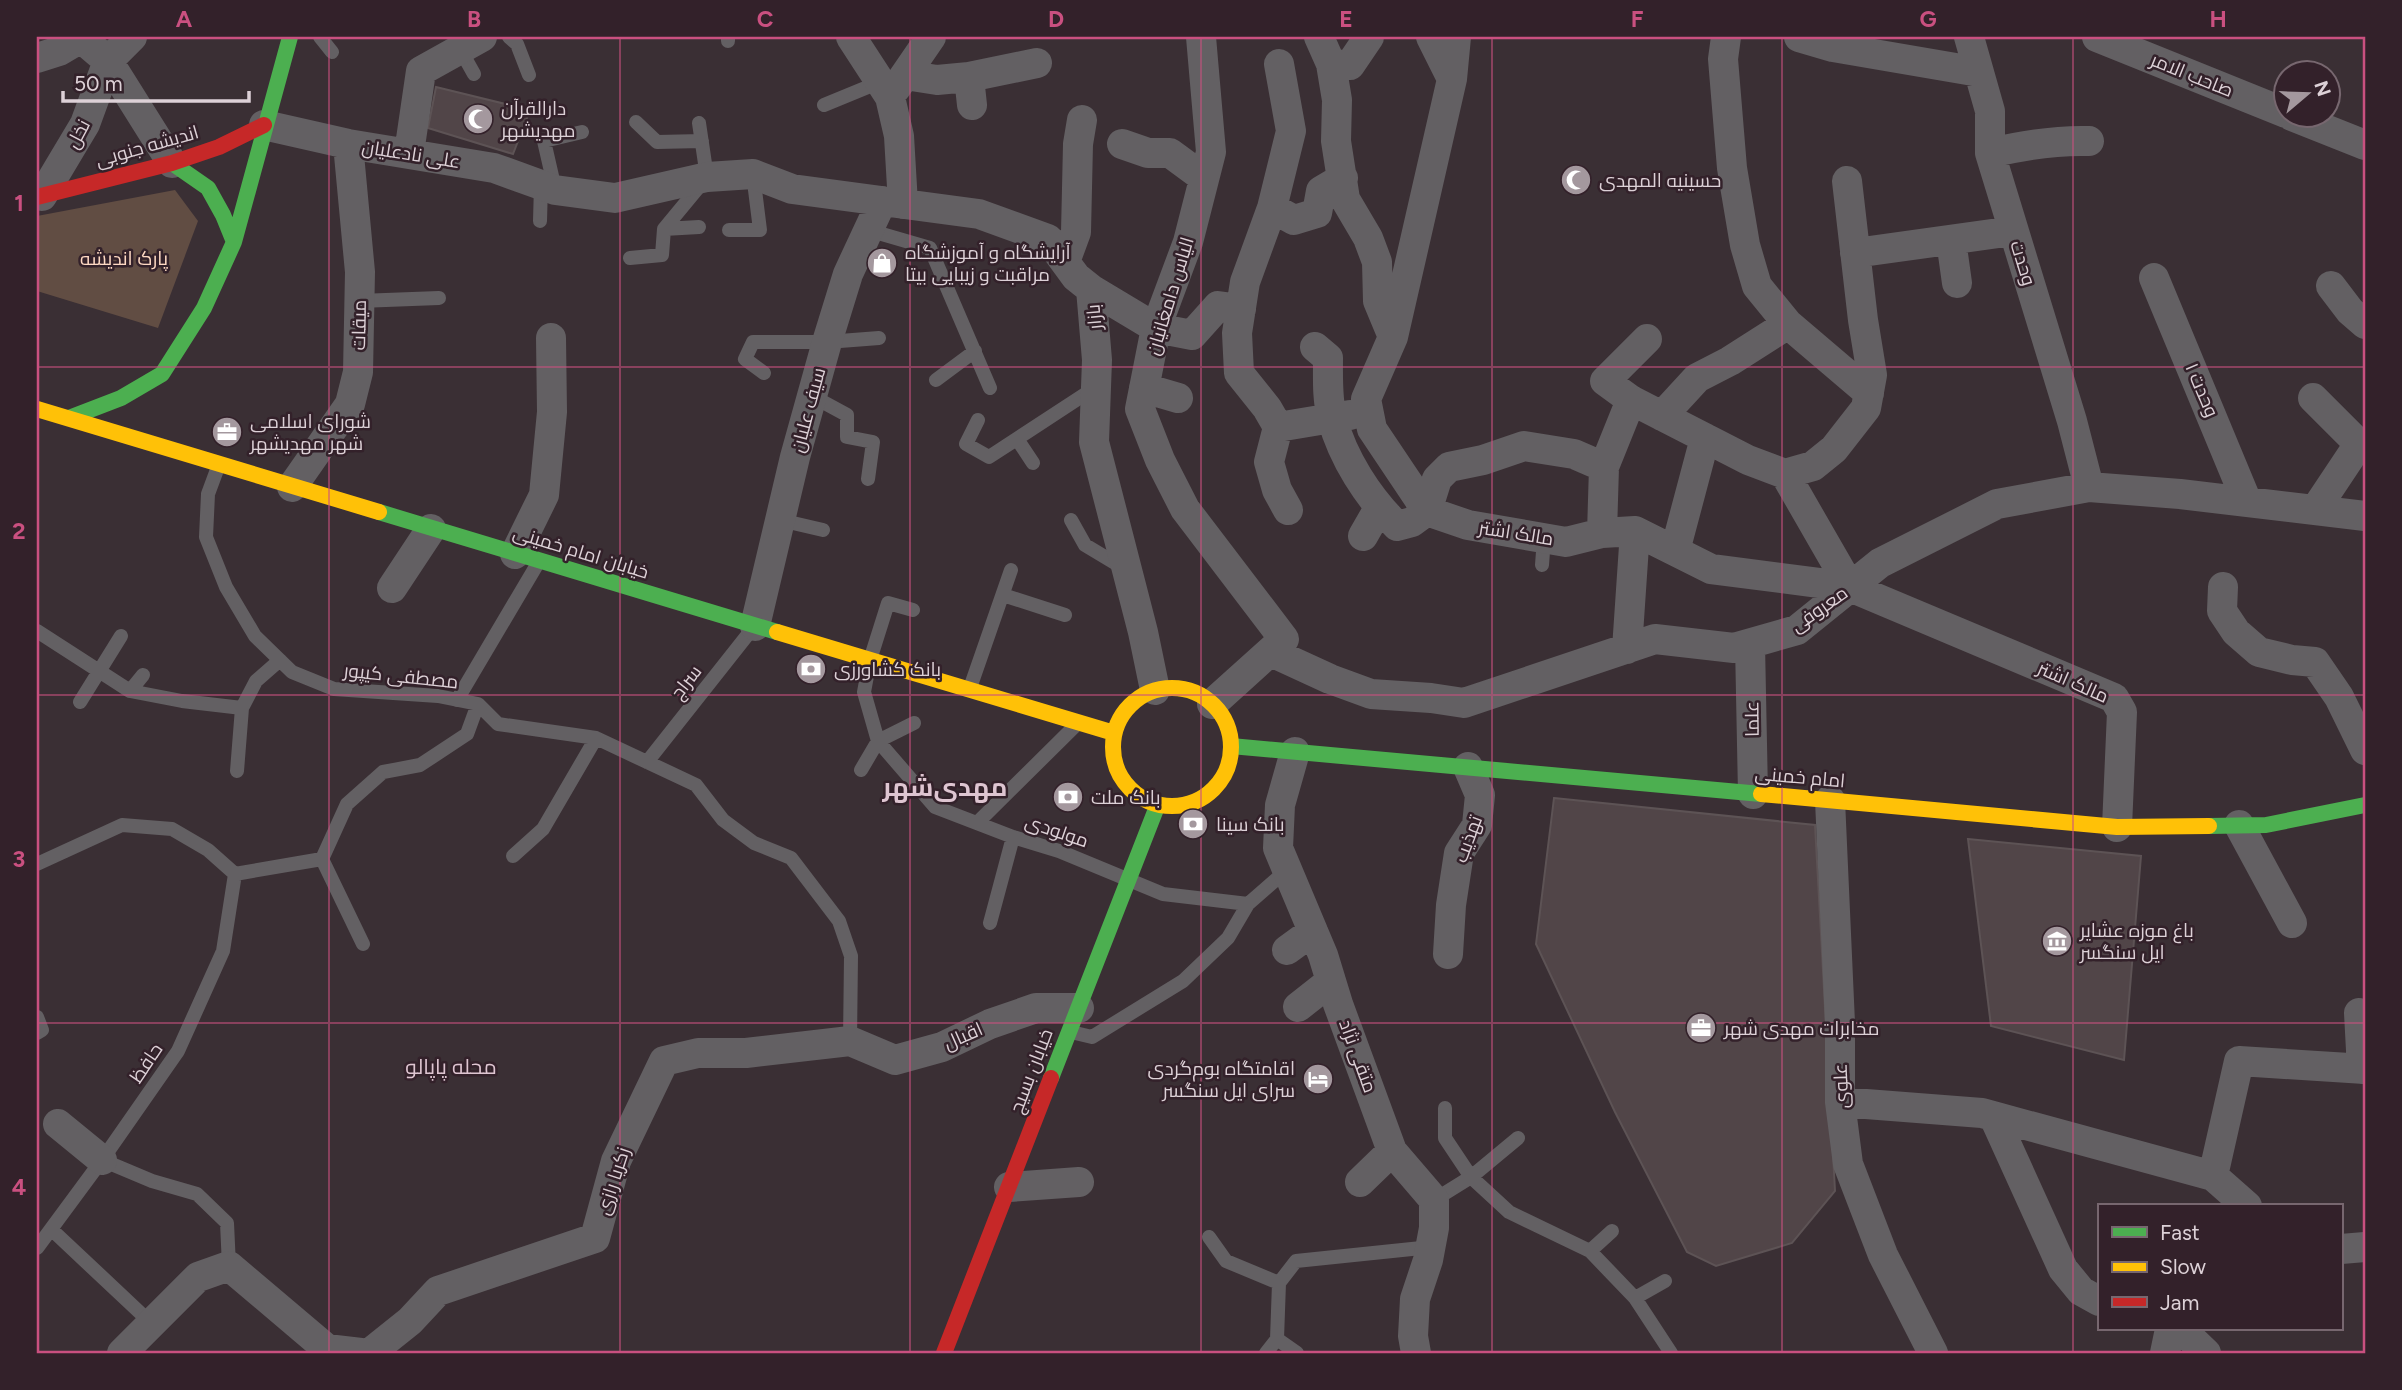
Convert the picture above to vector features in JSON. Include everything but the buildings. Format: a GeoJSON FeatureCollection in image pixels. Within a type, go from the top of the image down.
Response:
{"type":"FeatureCollection","features":[{"type":"Feature","properties":{"kind":"street","name":"نخل"},"geometry":{"type":"LineString","coordinates":[[39,196],[85,124],[107,61],[132,37]]}},
{"type":"Feature","properties":{"kind":"street"},"geometry":{"type":"LineString","coordinates":[[69,418],[121,398],[162,374],[204,308],[234,242],[290,37]]}},
{"type":"Feature","properties":{"kind":"street"},"geometry":{"type":"LineString","coordinates":[[851,37],[892,85],[899,135],[892,202]]}},
{"type":"Feature","properties":{"kind":"street"},"geometry":{"type":"LineString","coordinates":[[892,85],[931,37]]}},
{"type":"Feature","properties":{"kind":"street","name":"الیاس دامغانیان"},"geometry":{"type":"LineString","coordinates":[[1201,37],[1211,152],[1188,242],[1156,328],[1140,409],[1160,460],[1185,509],[1277,645]]}},
{"type":"Feature","properties":{"kind":"street"},"geometry":{"type":"LineString","coordinates":[[1320,37],[1331,64],[1337,100],[1336,141],[1345,200],[1368,238],[1377,262],[1378,301],[1393,337]]}},
{"type":"Feature","properties":{"kind":"street"},"geometry":{"type":"LineString","coordinates":[[1331,64],[1350,65],[1369,37]]}},
{"type":"Feature","properties":{"kind":"street"},"geometry":{"type":"LineString","coordinates":[[1431,37],[1452,79]]}},
{"type":"Feature","properties":{"kind":"street"},"geometry":{"type":"LineString","coordinates":[[1427,511],[1373,429],[1366,400],[1393,337],[1452,79],[1456,37]]}},
{"type":"Feature","properties":{"kind":"street"},"geometry":{"type":"LineString","coordinates":[[1726,37],[1723,59],[1732,168],[1745,245],[1757,286],[1788,324],[1869,393]]}},
{"type":"Feature","properties":{"kind":"street"},"geometry":{"type":"LineString","coordinates":[[1799,37],[1833,47],[1979,72]]}},
{"type":"Feature","properties":{"kind":"street","name":"وحدت"},"geometry":{"type":"LineString","coordinates":[[1969,37],[1990,111],[1990,153],[2069,411],[2088,487]]}},
{"type":"Feature","properties":{"kind":"street","name":"صاحب الامر"},"geometry":{"type":"LineString","coordinates":[[2097,37],[2272,107]]}},
{"type":"Feature","properties":{"kind":"street"},"geometry":{"type":"LineString","coordinates":[[38,54],[60,51],[82,38],[107,61],[172,163],[208,188],[234,242]]}},
{"type":"Feature","properties":{"kind":"street"},"geometry":{"type":"LineString","coordinates":[[409,153],[421,71],[472,53]]}},
{"type":"Feature","properties":{"kind":"street"},"geometry":{"type":"LineString","coordinates":[[892,85],[937,80],[970,91],[1037,63]]}},
{"type":"Feature","properties":{"kind":"street"},"geometry":{"type":"LineString","coordinates":[[1279,64],[1291,131],[1272,208],[1245,282],[1237,333],[1239,373],[1267,408],[1278,427],[1269,463],[1287,510]]}},
{"type":"Feature","properties":{"kind":"street"},"geometry":{"type":"LineString","coordinates":[[1065,262],[1076,232],[1078,144],[1082,120]]}},
{"type":"Feature","properties":{"kind":"street","name":"علی نادعلیان"},"geometry":{"type":"LineString","coordinates":[[264,125],[348,144],[494,168],[548,188],[615,198],[707,177],[753,174]]}},
{"type":"Feature","properties":{"kind":"street","name":"اندیشه جنوبی"},"geometry":{"type":"LineString","coordinates":[[39,196],[172,163],[219,147],[264,125]]}},
{"type":"Feature","properties":{"kind":"street"},"geometry":{"type":"LineString","coordinates":[[2327,130],[2365,145]]}},
{"type":"Feature","properties":{"kind":"street"},"geometry":{"type":"LineString","coordinates":[[1990,153],[2063,140],[2089,141]]}},
{"type":"Feature","properties":{"kind":"street","name":"میقات"},"geometry":{"type":"LineString","coordinates":[[292,487],[351,404],[358,372],[360,272],[348,144]]}},
{"type":"Feature","properties":{"kind":"street"},"geometry":{"type":"LineString","coordinates":[[1122,144],[1148,153],[1170,153],[1204,178]]}},
{"type":"Feature","properties":{"kind":"street","name":"بازار"},"geometry":{"type":"LineString","coordinates":[[753,174],[792,189],[979,214],[1048,239],[1076,277],[1091,289],[1097,360],[1094,442],[1155,690]]}},
{"type":"Feature","properties":{"kind":"street"},"geometry":{"type":"LineString","coordinates":[[1272,208],[1294,220],[1317,213],[1321,191],[1343,178]]}},
{"type":"Feature","properties":{"kind":"street"},"geometry":{"type":"LineString","coordinates":[[1647,339],[1605,381],[1631,400],[1748,460],[1785,474],[1813,466],[1834,449],[1866,408],[1872,375],[1847,181]]}},
{"type":"Feature","properties":{"kind":"street","name":"سیف علیان"},"geometry":{"type":"LineString","coordinates":[[755,626],[811,397],[848,274],[868,230],[892,202]]}},
{"type":"Feature","properties":{"kind":"street"},"geometry":{"type":"LineString","coordinates":[[1368,238],[1378,209]]}},
{"type":"Feature","properties":{"kind":"street"},"geometry":{"type":"LineString","coordinates":[[1855,253],[2013,231]]}},
{"type":"Feature","properties":{"kind":"street"},"geometry":{"type":"LineString","coordinates":[[1951,240],[1957,283]]}},
{"type":"Feature","properties":{"kind":"street","name":"وحدت ۱"},"geometry":{"type":"LineString","coordinates":[[2154,278],[2247,502]]}},
{"type":"Feature","properties":{"kind":"street"},"geometry":{"type":"LineString","coordinates":[[2331,286],[2350,311],[2365,324]]}},
{"type":"Feature","properties":{"kind":"street"},"geometry":{"type":"LineString","coordinates":[[1091,289],[1156,328],[1192,335],[1217,306],[1241,309]]}},
{"type":"Feature","properties":{"kind":"street"},"geometry":{"type":"LineString","coordinates":[[1662,416],[1697,378],[1730,361],[1788,324]]}},
{"type":"Feature","properties":{"kind":"street"},"geometry":{"type":"LineString","coordinates":[[527,558],[544,495],[552,412],[551,338]]}},
{"type":"Feature","properties":{"kind":"street"},"geometry":{"type":"LineString","coordinates":[[1315,347],[1328,358],[1332,418],[1361,482],[1379,508],[1397,526],[1412,522],[1427,511],[1437,479],[1449,467],[1483,460],[1524,446],[1574,454],[1604,467]]}},
{"type":"Feature","properties":{"kind":"street"},"geometry":{"type":"LineString","coordinates":[[1144,388],[1178,398]]}},
{"type":"Feature","properties":{"kind":"street"},"geometry":{"type":"LineString","coordinates":[[2313,398],[2360,444],[2315,510]]}},
{"type":"Feature","properties":{"kind":"street"},"geometry":{"type":"LineString","coordinates":[[1602,533],[1604,467],[1631,400]]}},
{"type":"Feature","properties":{"kind":"street"},"geometry":{"type":"LineString","coordinates":[[1278,427],[1369,411]]}},
{"type":"Feature","properties":{"kind":"street","name":"خیابان امام خمینی"},"geometry":{"type":"LineString","coordinates":[[40,415],[69,418],[1114,733]]}},
{"type":"Feature","properties":{"kind":"street"},"geometry":{"type":"LineString","coordinates":[[1675,551],[1704,438]]}},
{"type":"Feature","properties":{"kind":"street"},"geometry":{"type":"LineString","coordinates":[[1785,474],[1850,587]]}},
{"type":"Feature","properties":{"kind":"street","name":"معروفی"},"geometry":{"type":"LineString","coordinates":[[1277,645],[1330,679],[1371,694],[1464,703],[1655,639],[1734,648],[1797,630],[1880,563],[1997,504],[2088,487],[2365,516]]}},
{"type":"Feature","properties":{"kind":"street"},"geometry":{"type":"LineString","coordinates":[[1363,536],[1379,508]]}},
{"type":"Feature","properties":{"kind":"street","name":"مالک اشتر"},"geometry":{"type":"LineString","coordinates":[[1427,511],[1543,551],[1602,533],[1635,531],[1711,569],[1850,587],[2113,698],[2122,712],[2117,827]]}},
{"type":"Feature","properties":{"kind":"street"},"geometry":{"type":"LineString","coordinates":[[392,587],[431,529]]}},
{"type":"Feature","properties":{"kind":"street"},"geometry":{"type":"LineString","coordinates":[[1627,649],[1635,531]]}},
{"type":"Feature","properties":{"kind":"street"},"geometry":{"type":"LineString","coordinates":[[2223,587],[2222,611],[2236,632],[2259,652],[2315,662],[2339,697],[2365,750]]}},
{"type":"Feature","properties":{"kind":"street","name":"علما"},"geometry":{"type":"LineString","coordinates":[[1750,644],[1753,794]]}},
{"type":"Feature","properties":{"kind":"street"},"geometry":{"type":"LineString","coordinates":[[1212,704],[1277,645]]}},
{"type":"Feature","properties":{"kind":"street"},"geometry":{"type":"LineString","coordinates":[[1170,688],[1200,695],[1212,704],[1228,730],[1231,746],[1224,776],[1215,788],[1203,798],[1181,805],[1158,804],[1131,790],[1115,764],[1113,749],[1114,733],[1129,706],[1155,690],[1170,688]]}},
{"type":"Feature","properties":{"kind":"street","name":"امام خمینی"},"geometry":{"type":"LineString","coordinates":[[1231,746],[2117,827],[2266,825],[2365,805]]}},
{"type":"Feature","properties":{"kind":"street","name":"متقی نژاد"},"geometry":{"type":"LineString","coordinates":[[1295,751],[1280,804],[1278,848],[1313,931],[1392,1151],[1434,1199]]}},
{"type":"Feature","properties":{"kind":"street","name":"تهذیب"},"geometry":{"type":"LineString","coordinates":[[1448,954],[1451,905],[1459,853],[1476,825],[1480,795],[1468,767]]}},
{"type":"Feature","properties":{"kind":"street","name":"علوی"},"geometry":{"type":"LineString","coordinates":[[1830,800],[1840,1023],[1840,1102],[1848,1164],[1884,1255],[1933,1353]]}},
{"type":"Feature","properties":{"kind":"street","name":"خیابان بسیج"},"geometry":{"type":"LineString","coordinates":[[944,1353],[1158,804]]}},
{"type":"Feature","properties":{"kind":"street"},"geometry":{"type":"LineString","coordinates":[[2239,825],[2292,923]]}},
{"type":"Feature","properties":{"kind":"street"},"geometry":{"type":"LineString","coordinates":[[1287,950],[1313,931]]}},
{"type":"Feature","properties":{"kind":"street"},"geometry":{"type":"LineString","coordinates":[[1298,1007],[1331,981]]}},
{"type":"Feature","properties":{"kind":"street","name":"اقبال"},"geometry":{"type":"LineString","coordinates":[[850,1041],[895,1060],[942,1047],[990,1024],[1036,1008],[1074,1020]]}},
{"type":"Feature","properties":{"kind":"street"},"geometry":{"type":"LineString","coordinates":[[2213,1176],[2239,1061],[2363,1069],[2359,1013]]}},
{"type":"Feature","properties":{"kind":"street","name":"زکریا رازی"},"geometry":{"type":"LineString","coordinates":[[370,1353],[410,1321],[438,1291],[595,1238],[616,1161],[664,1061],[698,1053],[746,1053],[850,1041]]}},
{"type":"Feature","properties":{"kind":"street"},"geometry":{"type":"LineString","coordinates":[[1840,1102],[1982,1113],[2213,1176],[2245,1204]]}},
{"type":"Feature","properties":{"kind":"street"},"geometry":{"type":"LineString","coordinates":[[1994,1117],[2063,1269],[2081,1291],[2098,1300]]}},
{"type":"Feature","properties":{"kind":"street"},"geometry":{"type":"LineString","coordinates":[[58,1124],[102,1160]]}},
{"type":"Feature","properties":{"kind":"street"},"geometry":{"type":"LineString","coordinates":[[1360,1182],[1392,1151]]}},
{"type":"Feature","properties":{"kind":"street"},"geometry":{"type":"LineString","coordinates":[[1009,1187],[1079,1182]]}},
{"type":"Feature","properties":{"kind":"street"},"geometry":{"type":"LineString","coordinates":[[1416,1353],[1413,1336],[1415,1299],[1431,1247],[1434,1199]]}},
{"type":"Feature","properties":{"kind":"street"},"geometry":{"type":"LineString","coordinates":[[2342,1249],[2365,1247]]}},
{"type":"Feature","properties":{"kind":"street"},"geometry":{"type":"LineString","coordinates":[[122,1353],[198,1277],[229,1266],[327,1349],[361,1353]]}},
{"type":"Feature","properties":{"kind":"street"},"geometry":{"type":"LineString","coordinates":[[2165,1353],[2170,1330]]}},
{"type":"Feature","properties":{"kind":"street"},"geometry":{"type":"LineString","coordinates":[[2182,1330],[2206,1353]]}},
{"type":"Feature","properties":{"kind":"lane"},"geometry":{"type":"LineString","coordinates":[[320,37],[332,52]]}},
{"type":"Feature","properties":{"kind":"lane"},"geometry":{"type":"LineString","coordinates":[[509,37],[517,44],[528,75]]}},
{"type":"Feature","properties":{"kind":"lane"},"geometry":{"type":"LineString","coordinates":[[824,105],[892,85]]}},
{"type":"Feature","properties":{"kind":"lane"},"geometry":{"type":"LineString","coordinates":[[636,122],[657,142],[702,141]]}},
{"type":"Feature","properties":{"kind":"lane"},"geometry":{"type":"LineString","coordinates":[[629,258],[662,255],[664,229],[707,177],[699,123]]}},
{"type":"Feature","properties":{"kind":"lane"},"geometry":{"type":"LineString","coordinates":[[540,221],[548,188],[544,141],[582,132]]}},
{"type":"Feature","properties":{"kind":"lane"},"geometry":{"type":"LineString","coordinates":[[729,230],[760,230],[753,174]]}},
{"type":"Feature","properties":{"kind":"lane"},"geometry":{"type":"LineString","coordinates":[[664,229],[699,227]]}},
{"type":"Feature","properties":{"kind":"lane"},"geometry":{"type":"LineString","coordinates":[[868,230],[930,248],[990,388]]}},
{"type":"Feature","properties":{"kind":"lane"},"geometry":{"type":"LineString","coordinates":[[359,301],[439,298]]}},
{"type":"Feature","properties":{"kind":"lane"},"geometry":{"type":"LineString","coordinates":[[764,373],[745,359],[753,341],[827,342],[879,338]]}},
{"type":"Feature","properties":{"kind":"lane"},"geometry":{"type":"LineString","coordinates":[[936,380],[975,351]]}},
{"type":"Feature","properties":{"kind":"lane"},"geometry":{"type":"LineString","coordinates":[[978,420],[967,444],[989,457],[1096,387]]}},
{"type":"Feature","properties":{"kind":"lane"},"geometry":{"type":"LineString","coordinates":[[811,397],[847,415],[846,437],[873,442],[868,479]]}},
{"type":"Feature","properties":{"kind":"lane"},"geometry":{"type":"LineString","coordinates":[[1017,439],[1033,463]]}},
{"type":"Feature","properties":{"kind":"lane","name":"مصطفی کیپور"},"geometry":{"type":"LineString","coordinates":[[219,465],[208,494],[206,537],[226,587],[255,636],[292,672],[334,689],[478,704],[498,723],[596,738],[696,785],[723,820],[754,843],[791,858],[839,922],[851,956],[850,1041]]}},
{"type":"Feature","properties":{"kind":"lane"},"geometry":{"type":"LineString","coordinates":[[780,520],[822,530]]}},
{"type":"Feature","properties":{"kind":"lane"},"geometry":{"type":"LineString","coordinates":[[1071,520],[1085,545],[1127,570]]}},
{"type":"Feature","properties":{"kind":"lane"},"geometry":{"type":"LineString","coordinates":[[457,700],[527,558]]}},
{"type":"Feature","properties":{"kind":"lane"},"geometry":{"type":"LineString","coordinates":[[969,690],[1011,570]]}},
{"type":"Feature","properties":{"kind":"lane"},"geometry":{"type":"LineString","coordinates":[[1003,595],[1065,615]]}},
{"type":"Feature","properties":{"kind":"lane","name":"مولودی"},"geometry":{"type":"LineString","coordinates":[[913,610],[888,603],[870,660],[864,692],[878,741],[935,807],[1013,837],[1059,850],[1163,894],[1248,904]]}},
{"type":"Feature","properties":{"kind":"lane","name":"سراج"},"geometry":{"type":"LineString","coordinates":[[647,762],[755,626]]}},
{"type":"Feature","properties":{"kind":"lane"},"geometry":{"type":"LineString","coordinates":[[37,631],[130,691],[242,708]]}},
{"type":"Feature","properties":{"kind":"lane"},"geometry":{"type":"LineString","coordinates":[[80,702],[121,636]]}},
{"type":"Feature","properties":{"kind":"lane"},"geometry":{"type":"LineString","coordinates":[[237,771],[242,708],[256,681],[280,660]]}},
{"type":"Feature","properties":{"kind":"lane"},"geometry":{"type":"LineString","coordinates":[[130,691],[143,675]]}},
{"type":"Feature","properties":{"kind":"lane"},"geometry":{"type":"LineString","coordinates":[[322,859],[347,804],[383,772],[420,765],[467,734],[478,704]]}},
{"type":"Feature","properties":{"kind":"lane"},"geometry":{"type":"LineString","coordinates":[[977,823],[1079,722]]}},
{"type":"Feature","properties":{"kind":"lane"},"geometry":{"type":"LineString","coordinates":[[861,770],[878,741],[914,723]]}},
{"type":"Feature","properties":{"kind":"lane"},"geometry":{"type":"LineString","coordinates":[[513,856],[543,829],[596,738]]}},
{"type":"Feature","properties":{"kind":"lane"},"geometry":{"type":"LineString","coordinates":[[37,864],[122,825],[172,829],[208,850],[235,874],[322,859]]}},
{"type":"Feature","properties":{"kind":"lane"},"geometry":{"type":"LineString","coordinates":[[990,923],[1013,837]]}},
{"type":"Feature","properties":{"kind":"lane"},"geometry":{"type":"LineString","coordinates":[[322,859],[363,944]]}},
{"type":"Feature","properties":{"kind":"lane"},"geometry":{"type":"LineString","coordinates":[[1074,1020],[1092,1037],[1183,981],[1228,939],[1248,904],[1287,870]]}},
{"type":"Feature","properties":{"kind":"lane","name":"حافظ"},"geometry":{"type":"LineString","coordinates":[[37,1248],[178,1051],[223,951],[235,874]]}},
{"type":"Feature","properties":{"kind":"lane"},"geometry":{"type":"LineString","coordinates":[[37,1017],[42,1030],[37,1033]]}},
{"type":"Feature","properties":{"kind":"lane"},"geometry":{"type":"LineString","coordinates":[[1445,1108],[1445,1138],[1471,1177],[1508,1212],[1590,1251],[1635,1298],[1671,1353]]}},
{"type":"Feature","properties":{"kind":"lane"},"geometry":{"type":"LineString","coordinates":[[1434,1199],[1471,1177],[1518,1138]]}},
{"type":"Feature","properties":{"kind":"lane"},"geometry":{"type":"LineString","coordinates":[[102,1160],[152,1181],[197,1194],[227,1223],[229,1266]]}},
{"type":"Feature","properties":{"kind":"lane"},"geometry":{"type":"LineString","coordinates":[[51,1229],[151,1323]]}},
{"type":"Feature","properties":{"kind":"lane"},"geometry":{"type":"LineString","coordinates":[[1590,1251],[1612,1231]]}},
{"type":"Feature","properties":{"kind":"lane"},"geometry":{"type":"LineString","coordinates":[[1209,1237],[1226,1261],[1279,1283]]}},
{"type":"Feature","properties":{"kind":"lane"},"geometry":{"type":"LineString","coordinates":[[1266,1353],[1277,1339],[1279,1283],[1296,1261],[1431,1247]]}},
{"type":"Feature","properties":{"kind":"lane"},"geometry":{"type":"LineString","coordinates":[[1635,1298],[1665,1281]]}},
{"type":"Feature","properties":{"kind":"lane"},"geometry":{"type":"LineString","coordinates":[[1277,1339],[1297,1353]]}},
{"type":"Feature","properties":{"kind":"green space","name":"پارک اندیشه"},"geometry":{"type":"Polygon","coordinates":[[[175,190],[198,221],[158,328],[37,291],[37,216],[175,190]]]}},
{"type":"Feature","properties":{"kind":"traffic: fast"},"geometry":{"type":"LineString","coordinates":[[69,418],[121,398],[162,374],[204,308],[234,242],[290,37]]}},
{"type":"Feature","properties":{"kind":"traffic: fast"},"geometry":{"type":"LineString","coordinates":[[172,163],[208,188],[234,242]]}},
{"type":"Feature","properties":{"kind":"traffic: fast"},"geometry":{"type":"LineString","coordinates":[[379,512],[777,632]]}},
{"type":"Feature","properties":{"kind":"traffic: fast"},"geometry":{"type":"LineString","coordinates":[[1231,746],[1761,794]]}},
{"type":"Feature","properties":{"kind":"traffic: fast"},"geometry":{"type":"LineString","coordinates":[[1051,1078],[1158,804]]}},
{"type":"Feature","properties":{"kind":"traffic: fast"},"geometry":{"type":"LineString","coordinates":[[2209,826],[2266,825],[2365,805]]}},
{"type":"Feature","properties":{"kind":"traffic: slow"},"geometry":{"type":"LineString","coordinates":[[37,409],[379,512]]}},
{"type":"Feature","properties":{"kind":"traffic: slow"},"geometry":{"type":"LineString","coordinates":[[777,632],[1114,733]]}},
{"type":"Feature","properties":{"kind":"traffic: slow"},"geometry":{"type":"LineString","coordinates":[[1172,688],[1194,693],[1214,705],[1226,725],[1231,747],[1226,769],[1214,789],[1194,801],[1172,806],[1150,801],[1130,789],[1118,769],[1113,747],[1118,725],[1130,705],[1150,693],[1172,688]]}},
{"type":"Feature","properties":{"kind":"traffic: slow"},"geometry":{"type":"LineString","coordinates":[[1761,794],[2117,827],[2209,826]]}},
{"type":"Feature","properties":{"kind":"traffic: jam"},"geometry":{"type":"LineString","coordinates":[[37,197],[172,163],[219,147],[264,125]]}},
{"type":"Feature","properties":{"kind":"traffic: jam"},"geometry":{"type":"LineString","coordinates":[[944,1353],[1051,1078]]}},
{"type":"Feature","properties":{"kind":"place","name":"دارالقرآن مهدیشهر"},"geometry":{"type":"Point","coordinates":[478,119]}},
{"type":"Feature","properties":{"kind":"place","name":"حسینیه المهدی"},"geometry":{"type":"Point","coordinates":[1576,180]}},
{"type":"Feature","properties":{"kind":"place","name":"آرایشگاه و آموزشگاه مراقبت و زیبایی بیتا"},"geometry":{"type":"Point","coordinates":[882,263]}},
{"type":"Feature","properties":{"kind":"place","name":"شورای اسلامی شهر مهدیشهر"},"geometry":{"type":"Point","coordinates":[227,432]}},
{"type":"Feature","properties":{"kind":"place","name":"بانک کشاورزی"},"geometry":{"type":"Point","coordinates":[811,669]}},
{"type":"Feature","properties":{"kind":"place","name":"بانک ملت"},"geometry":{"type":"Point","coordinates":[1068,797]}},
{"type":"Feature","properties":{"kind":"place","name":"بانک سینا"},"geometry":{"type":"Point","coordinates":[1193,824]}},
{"type":"Feature","properties":{"kind":"place","name":"باغ موزه عشایر ایل سنگسر"},"geometry":{"type":"Point","coordinates":[2057,941]}},
{"type":"Feature","properties":{"kind":"place","name":"مخابرات مهدی شهر"},"geometry":{"type":"Point","coordinates":[1701,1028]}},
{"type":"Feature","properties":{"kind":"place","name":"اقامتگاه بوم‌گردی سرای ایل سنگسر"},"geometry":{"type":"Point","coordinates":[1318,1079]}},
{"type":"Feature","properties":{"kind":"district","name":"مهدی‌شهر"},"geometry":{"type":"Point","coordinates":[945,787]}},
{"type":"Feature","properties":{"kind":"district","name":"محله پاپالو"},"geometry":{"type":"Point","coordinates":[451,1066]}}]}
